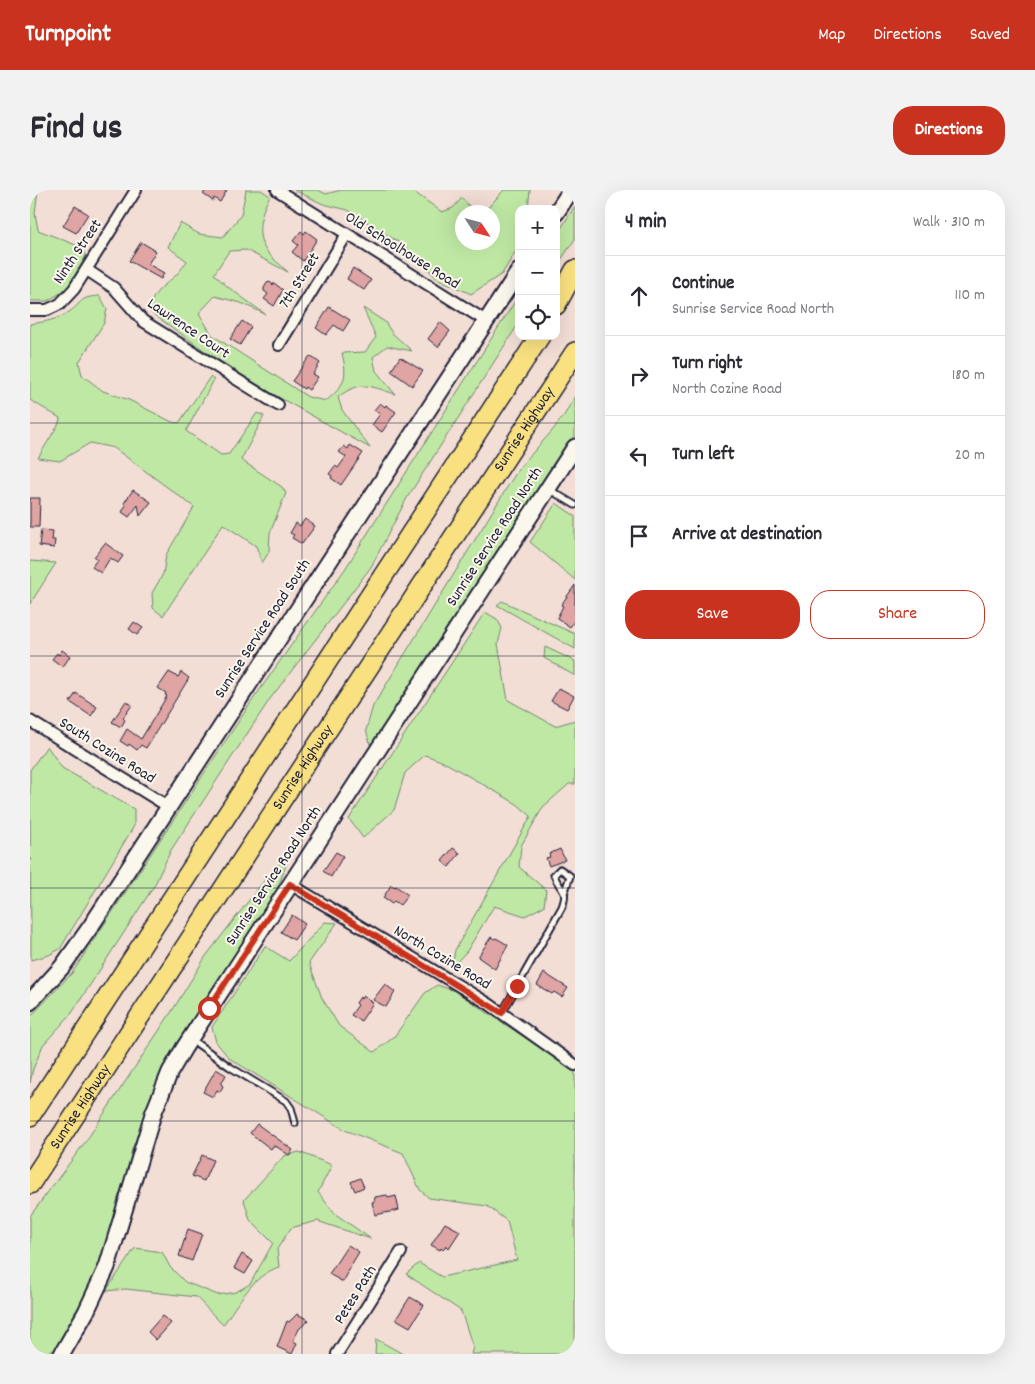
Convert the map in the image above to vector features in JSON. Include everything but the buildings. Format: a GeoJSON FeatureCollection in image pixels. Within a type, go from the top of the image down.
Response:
{"type":"FeatureCollection","features":[{"type":"Feature","properties":{"kind":"highway"},"geometry":{"type":"LineString","coordinates":[[560,298],[575,270]]}},
{"type":"Feature","properties":{"kind":"highway"},"geometry":{"type":"LineString","coordinates":[[560,306],[575,283]]}},
{"type":"Feature","properties":{"kind":"highway"},"geometry":{"type":"LineString","coordinates":[[30,1116],[538,340]]}},
{"type":"Feature","properties":{"kind":"highway","name":"Sunrise Highway"},"geometry":{"type":"LineString","coordinates":[[30,1184],[575,352]]}},
{"type":"Feature","properties":{"kind":"street","name":"Ninth Street"},"geometry":{"type":"LineString","coordinates":[[30,310],[47,310],[60,304],[74,290],[136,190]]}},
{"type":"Feature","properties":{"kind":"street","name":"Old Schoolhouse Road"},"geometry":{"type":"LineString","coordinates":[[277,190],[486,321]]}},
{"type":"Feature","properties":{"kind":"street"},"geometry":{"type":"LineString","coordinates":[[560,207],[572,190]]}},
{"type":"Feature","properties":{"kind":"street","name":"7th Street"},"geometry":{"type":"LineString","coordinates":[[278,345],[347,234]]}},
{"type":"Feature","properties":{"kind":"street","name":"Lawrence Court"},"geometry":{"type":"LineString","coordinates":[[88,270],[114,288],[143,321],[278,405]]}},
{"type":"Feature","properties":{"kind":"street","name":"Sunrise Service Road South"},"geometry":{"type":"LineString","coordinates":[[30,1002],[72,953],[515,277]]}},
{"type":"Feature","properties":{"kind":"street","name":"Sunrise Service Road North"},"geometry":{"type":"LineString","coordinates":[[62,1354],[90,1305],[107,1267],[153,1114],[170,1072],[189,1038],[575,447]]}},
{"type":"Feature","properties":{"kind":"street","name":"South Cozine Road"},"geometry":{"type":"LineString","coordinates":[[30,722],[168,806]]}},
{"type":"Feature","properties":{"kind":"street","name":"North Cozine Road"},"geometry":{"type":"LineString","coordinates":[[290,884],[502,1013],[575,1065]]}},
{"type":"Feature","properties":{"kind":"street","name":"Petes Path"},"geometry":{"type":"LineString","coordinates":[[337,1354],[402,1252]]}},
{"type":"Feature","properties":{"kind":"lane"},"geometry":{"type":"LineString","coordinates":[[548,489],[575,505]]}},
{"type":"Feature","properties":{"kind":"lane"},"geometry":{"type":"LineString","coordinates":[[502,1013],[562,908],[566,896],[565,891]]}},
{"type":"Feature","properties":{"kind":"lane"},"geometry":{"type":"LineString","coordinates":[[189,1038],[230,1067],[286,1101],[291,1108],[295,1123]]}},
{"type":"Feature","properties":{"kind":"green space"},"geometry":{"type":"Polygon","coordinates":[[[30,190],[38,190],[35,213],[38,230],[81,247],[86,256],[66,290],[47,301],[30,301],[30,190]]]}},
{"type":"Feature","properties":{"kind":"green space"},"geometry":{"type":"Polygon","coordinates":[[[246,190],[261,190],[270,196],[260,222],[260,236],[267,252],[288,272],[246,250],[229,251],[214,274],[228,287],[265,314],[241,303],[215,296],[199,313],[212,335],[308,397],[326,401],[341,385],[345,375],[342,353],[365,352],[376,337],[363,308],[385,322],[392,333],[412,351],[387,346],[373,357],[376,371],[395,394],[372,387],[360,386],[338,397],[342,410],[370,448],[239,375],[150,312],[156,294],[177,274],[187,261],[168,247],[180,223],[199,234],[223,237],[241,215],[246,190]]]}},
{"type":"Feature","properties":{"kind":"green space"},"geometry":{"type":"Polygon","coordinates":[[[294,190],[318,190],[326,194],[341,190],[411,190],[442,212],[455,206],[455,250],[500,250],[500,205],[490,205],[504,190],[530,190],[528,205],[515,205],[515,253],[502,274],[471,294],[436,278],[403,245],[348,210],[323,204],[294,190]]]}},
{"type":"Feature","properties":{"kind":"green space"},"geometry":{"type":"Polygon","coordinates":[[[462,198],[468,205],[456,205],[462,198]]]}},
{"type":"Feature","properties":{"kind":"green space"},"geometry":{"type":"Polygon","coordinates":[[[575,206],[575,239],[560,261],[560,250],[560,230],[575,206]]]}},
{"type":"Feature","properties":{"kind":"green space"},"geometry":{"type":"Polygon","coordinates":[[[100,296],[107,309],[104,323],[79,362],[82,375],[103,391],[129,400],[172,422],[179,423],[210,377],[214,380],[186,431],[221,455],[229,454],[257,413],[264,416],[241,460],[282,487],[286,493],[270,533],[269,552],[262,563],[256,546],[223,524],[163,616],[153,608],[152,593],[163,574],[166,555],[194,507],[114,448],[90,443],[60,461],[38,458],[59,423],[60,418],[30,400],[30,324],[60,317],[84,299],[100,296]]]}},
{"type":"Feature","properties":{"kind":"green space"},"geometry":{"type":"Polygon","coordinates":[[[515,301],[515,329],[407,498],[371,567],[270,699],[171,850],[154,886],[72,1013],[43,1045],[33,1069],[30,1083],[30,1017],[72,973],[254,698],[345,569],[515,301]]]}},
{"type":"Feature","properties":{"kind":"green space"},"geometry":{"type":"Polygon","coordinates":[[[575,396],[575,439],[372,749],[366,730],[373,706],[519,468],[552,431],[565,414],[575,396]]]}},
{"type":"Feature","properties":{"kind":"green space"},"geometry":{"type":"Polygon","coordinates":[[[556,503],[575,516],[575,580],[530,542],[556,503]]]}},
{"type":"Feature","properties":{"kind":"green space"},"geometry":{"type":"Polygon","coordinates":[[[30,561],[56,563],[30,604],[30,561]]]}},
{"type":"Feature","properties":{"kind":"green space"},"geometry":{"type":"Polygon","coordinates":[[[502,601],[575,634],[575,649],[497,605],[502,601]]]}},
{"type":"Feature","properties":{"kind":"green space"},"geometry":{"type":"Polygon","coordinates":[[[485,612],[497,619],[502,628],[498,644],[508,700],[555,726],[575,720],[575,784],[569,784],[543,807],[521,846],[519,867],[546,890],[544,906],[525,916],[494,906],[467,951],[452,967],[455,950],[531,816],[517,804],[444,762],[425,755],[405,773],[394,810],[363,838],[349,819],[485,612]]]}},
{"type":"Feature","properties":{"kind":"green space"},"geometry":{"type":"Polygon","coordinates":[[[545,647],[575,661],[575,676],[544,658],[545,647]]]}},
{"type":"Feature","properties":{"kind":"green space"},"geometry":{"type":"Polygon","coordinates":[[[47,746],[62,768],[134,809],[134,826],[60,949],[49,955],[31,960],[30,770],[47,746]]]}},
{"type":"Feature","properties":{"kind":"green space"},"geometry":{"type":"Polygon","coordinates":[[[291,852],[275,895],[205,999],[164,1068],[132,1149],[119,1218],[104,1262],[54,1350],[43,1354],[30,1346],[30,1216],[86,1141],[206,956],[267,877],[291,852]]]}},
{"type":"Feature","properties":{"kind":"green space"},"geometry":{"type":"Polygon","coordinates":[[[325,922],[337,923],[309,963],[322,998],[339,1026],[374,1052],[394,1037],[425,993],[437,985],[455,991],[575,1071],[575,1354],[471,1354],[473,1347],[461,1311],[406,1274],[419,1263],[442,1277],[517,1260],[507,1221],[487,1206],[429,1198],[420,1190],[403,1153],[345,1130],[229,1058],[216,1042],[212,1027],[265,946],[289,961],[325,922]]]}},
{"type":"Feature","properties":{"kind":"green space"},"geometry":{"type":"Polygon","coordinates":[[[299,1152],[332,1165],[318,1192],[334,1213],[371,1239],[317,1221],[291,1228],[277,1249],[279,1267],[261,1276],[254,1283],[223,1325],[196,1297],[126,1289],[106,1291],[135,1248],[162,1252],[170,1267],[185,1282],[218,1295],[236,1292],[250,1284],[273,1243],[250,1220],[244,1200],[284,1156],[299,1152]]]}},
{"type":"Feature","properties":{"kind":"green space"},"geometry":{"type":"Polygon","coordinates":[[[376,1339],[403,1354],[375,1354],[376,1339]]]}},
{"type":"Feature","properties":{"kind":"route"},"geometry":{"type":"LineString","coordinates":[[209,1008],[290,884],[502,1013],[517,986]]}}]}
